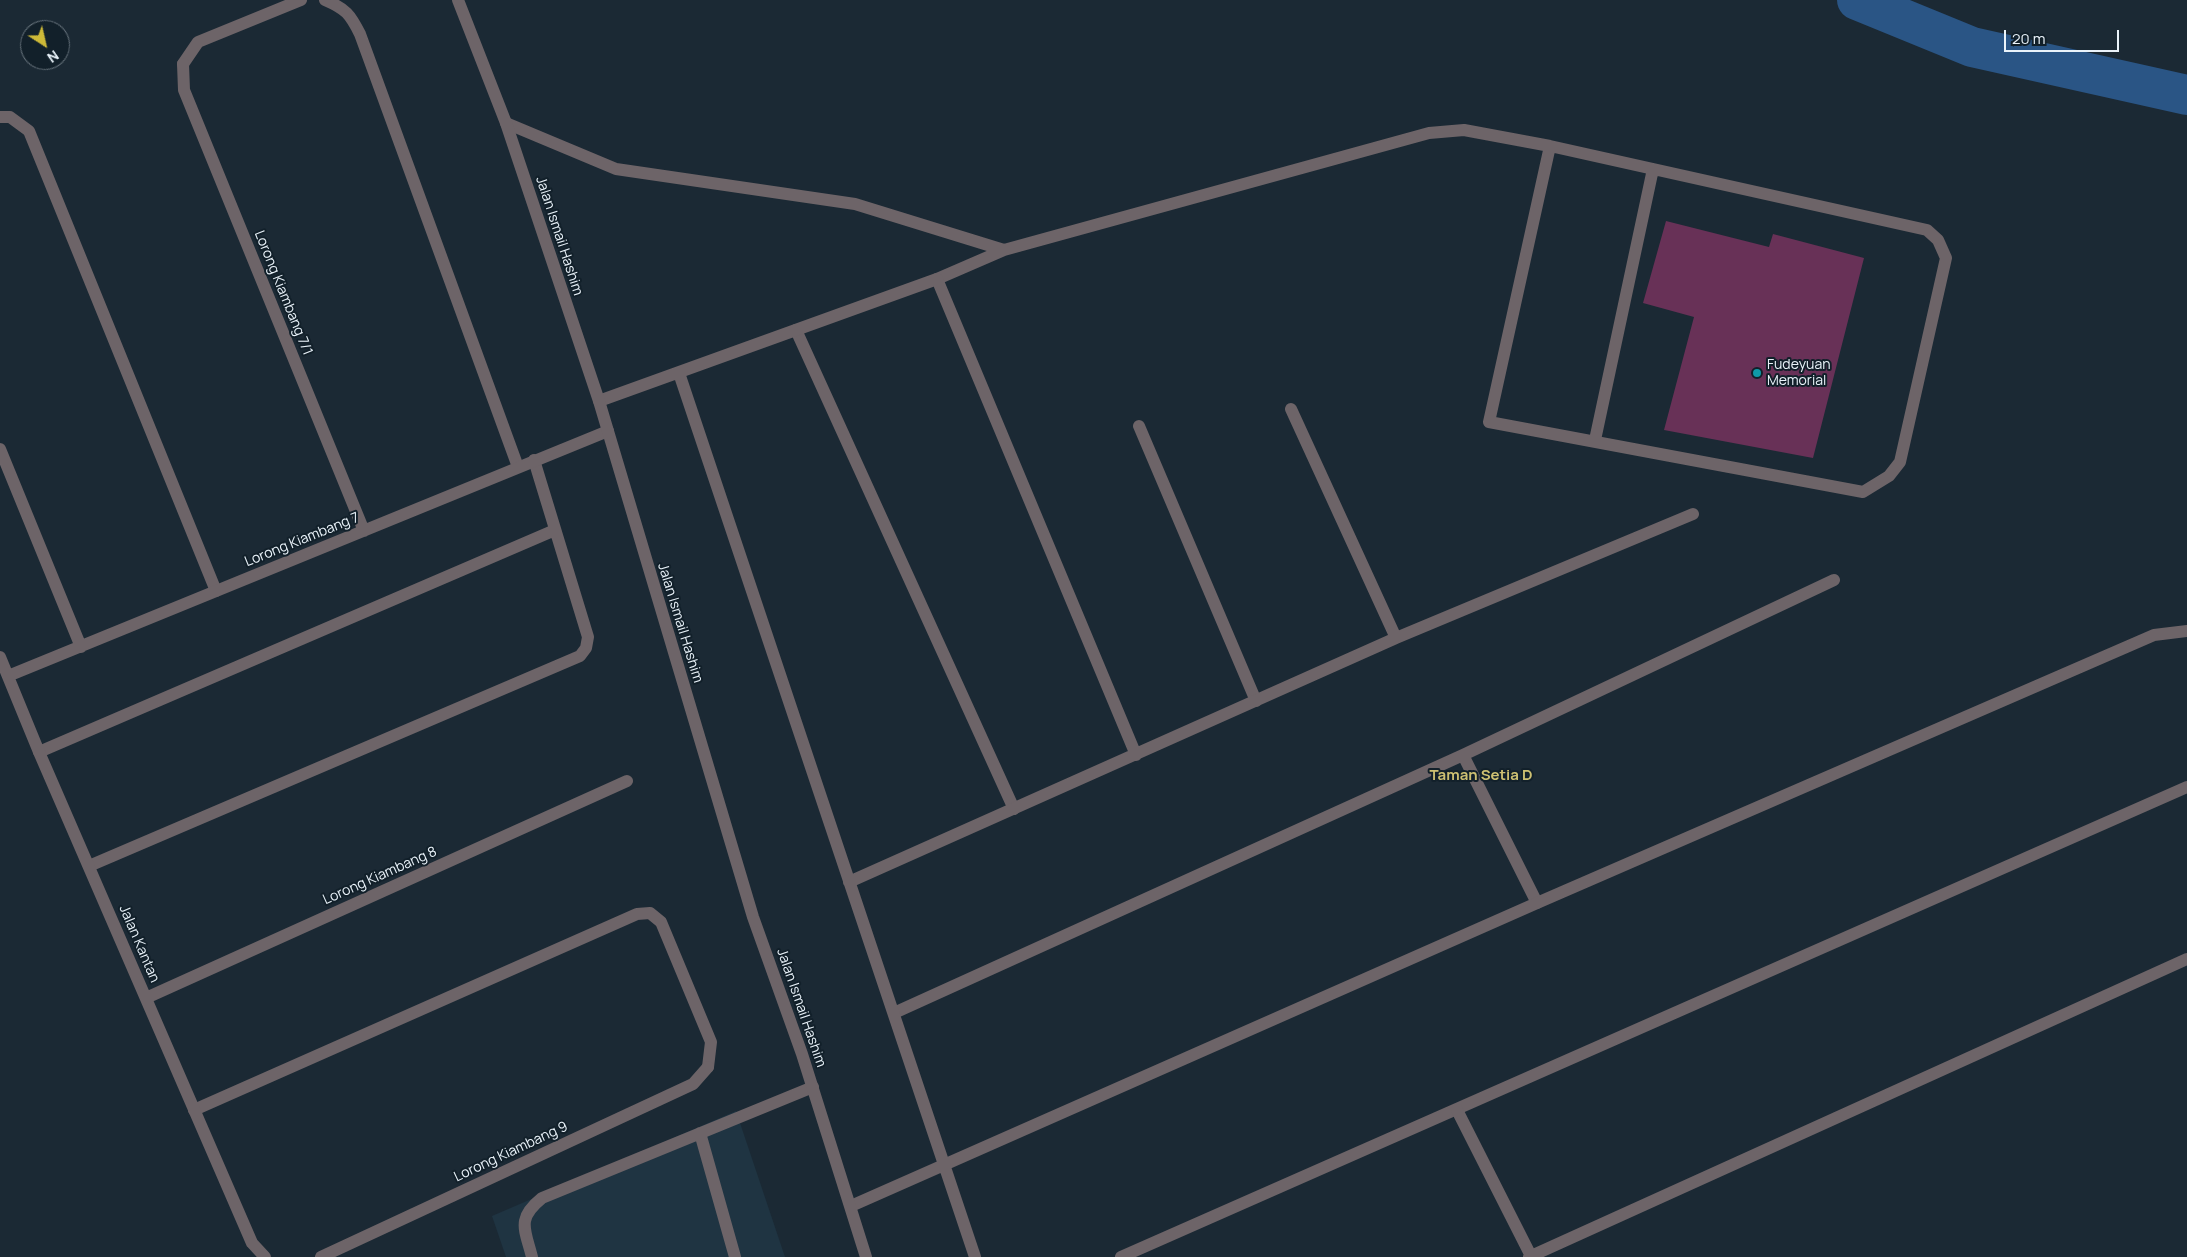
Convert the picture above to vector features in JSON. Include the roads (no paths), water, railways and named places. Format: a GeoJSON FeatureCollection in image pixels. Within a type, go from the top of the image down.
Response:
{"type":"FeatureCollection","features":[{"type":"Feature","properties":{"kind":"street","name":"Lorong Kiambang 7/1"},"geometry":{"type":"LineString","coordinates":[[301,0],[198,42],[183,64],[184,90],[364,531]]}},
{"type":"Feature","properties":{"kind":"street"},"geometry":{"type":"LineString","coordinates":[[325,0],[338,5],[350,15],[360,34],[518,467]]}},
{"type":"Feature","properties":{"kind":"street","name":"Jalan Ismail Hashim"},"geometry":{"type":"LineString","coordinates":[[458,0],[506,123],[599,401],[754,917],[813,1087],[866,1257]]}},
{"type":"Feature","properties":{"kind":"street"},"geometry":{"type":"LineString","coordinates":[[0,117],[10,117],[29,131],[216,591]]}},
{"type":"Feature","properties":{"kind":"street"},"geometry":{"type":"LineString","coordinates":[[506,123],[616,169],[855,204],[1004,250]]}},
{"type":"Feature","properties":{"kind":"street"},"geometry":{"type":"LineString","coordinates":[[599,401],[937,279],[1004,250],[1429,133],[1464,130],[1550,146],[1927,230],[1938,240],[1946,258],[1900,462],[1889,476],[1863,492],[1595,440],[1489,422],[1550,146]]}},
{"type":"Feature","properties":{"kind":"street"},"geometry":{"type":"LineString","coordinates":[[1595,440],[1653,169]]}},
{"type":"Feature","properties":{"kind":"street"},"geometry":{"type":"LineString","coordinates":[[937,279],[1136,755]]}},
{"type":"Feature","properties":{"kind":"street"},"geometry":{"type":"LineString","coordinates":[[796,330],[1014,809]]}},
{"type":"Feature","properties":{"kind":"street"},"geometry":{"type":"LineString","coordinates":[[679,372],[976,1257]]}},
{"type":"Feature","properties":{"kind":"street"},"geometry":{"type":"LineString","coordinates":[[1290,409],[1396,638]]}},
{"type":"Feature","properties":{"kind":"street"},"geometry":{"type":"LineString","coordinates":[[1139,426],[1256,701]]}},
{"type":"Feature","properties":{"kind":"street","name":"Lorong Kiambang 7"},"geometry":{"type":"LineString","coordinates":[[8,676],[608,431]]}},
{"type":"Feature","properties":{"kind":"street"},"geometry":{"type":"LineString","coordinates":[[0,448],[80,647]]}},
{"type":"Feature","properties":{"kind":"street"},"geometry":{"type":"LineString","coordinates":[[89,866],[580,656],[586,648],[588,637],[534,460]]}},
{"type":"Feature","properties":{"kind":"street"},"geometry":{"type":"LineString","coordinates":[[849,882],[1396,638],[1694,514]]}},
{"type":"Feature","properties":{"kind":"street"},"geometry":{"type":"LineString","coordinates":[[39,752],[555,530]]}},
{"type":"Feature","properties":{"kind":"street"},"geometry":{"type":"LineString","coordinates":[[894,1013],[1463,754],[1834,580]]}},
{"type":"Feature","properties":{"kind":"street"},"geometry":{"type":"LineString","coordinates":[[851,1206],[1537,903],[2154,635],[2187,631]]}},
{"type":"Feature","properties":{"kind":"street","name":"Jalan Kantan"},"geometry":{"type":"LineString","coordinates":[[0,657],[39,752],[252,1243],[265,1257]]}},
{"type":"Feature","properties":{"kind":"street"},"geometry":{"type":"LineString","coordinates":[[1463,754],[1537,903]]}},
{"type":"Feature","properties":{"kind":"street","name":"Lorong Kiambang 8"},"geometry":{"type":"LineString","coordinates":[[146,998],[627,781]]}},
{"type":"Feature","properties":{"kind":"street"},"geometry":{"type":"LineString","coordinates":[[1121,1257],[2187,787]]}},
{"type":"Feature","properties":{"kind":"street","name":"Lorong Kiambang 9"},"geometry":{"type":"LineString","coordinates":[[194,1110],[637,914],[650,913],[661,922],[711,1042],[708,1067],[693,1084],[321,1257]]}},
{"type":"Feature","properties":{"kind":"street"},"geometry":{"type":"LineString","coordinates":[[1457,1110],[1530,1256],[2187,959]]}},
{"type":"Feature","properties":{"kind":"street"},"geometry":{"type":"LineString","coordinates":[[532,1257],[524,1227],[525,1217],[531,1207],[542,1198],[813,1087]]}},
{"type":"Feature","properties":{"kind":"street"},"geometry":{"type":"LineString","coordinates":[[700,1133],[735,1257]]}},
{"type":"Feature","properties":{"kind":"waterway"},"geometry":{"type":"LineString","coordinates":[[1857,0],[1972,47],[2187,95]]}},
{"type":"Feature","properties":{"kind":"place","name":"Fudeyuan Memorial"},"geometry":{"type":"Point","coordinates":[1757,373]}},
{"type":"Feature","properties":{"kind":"district","name":"Taman Setia D"},"geometry":{"type":"Point","coordinates":[1481,776]}}]}
